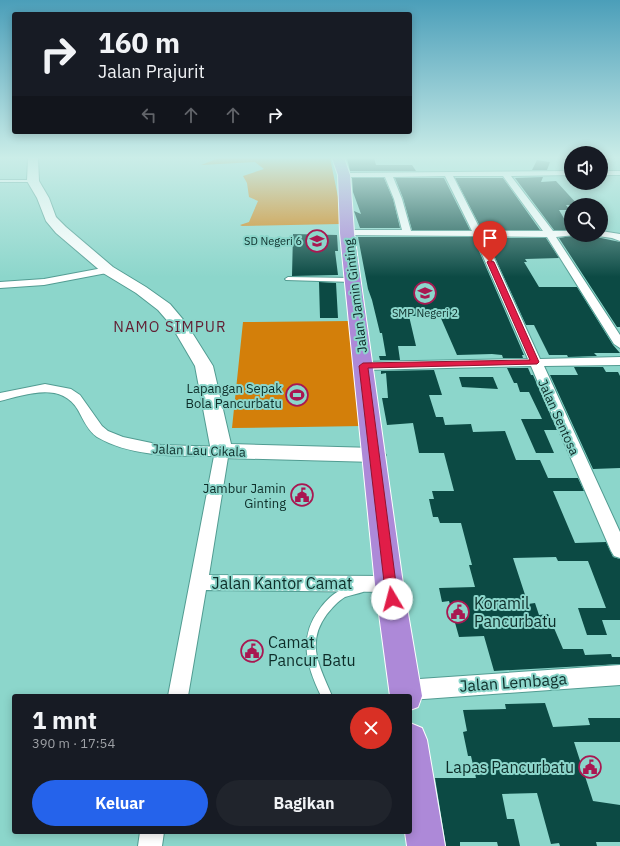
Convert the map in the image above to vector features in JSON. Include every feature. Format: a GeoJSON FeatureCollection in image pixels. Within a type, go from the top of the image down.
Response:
{"type":"FeatureCollection","features":[{"type":"Feature","properties":{"kind":"highway","name":"Jalan Jamin Ginting"},"geometry":{"type":"LineString","coordinates":[[344,197],[375,455],[384,584],[406,693]]}},
{"type":"Feature","properties":{"kind":"highway"},"geometry":{"type":"LineString","coordinates":[[412,760],[426,846]]}},
{"type":"Feature","properties":{"kind":"street"},"geometry":{"type":"LineString","coordinates":[[43,197],[50,218],[61,230],[108,270],[141,290],[164,307],[178,323],[204,366],[222,451],[178,694]]}},
{"type":"Feature","properties":{"kind":"street"},"geometry":{"type":"LineString","coordinates":[[397,197],[407,232]]}},
{"type":"Feature","properties":{"kind":"street","name":"Jalan Sentosa"},"geometry":{"type":"LineString","coordinates":[[460,197],[478,234],[620,551]]}},
{"type":"Feature","properties":{"kind":"street"},"geometry":{"type":"LineString","coordinates":[[523,197],[550,234],[620,344]]}},
{"type":"Feature","properties":{"kind":"street"},"geometry":{"type":"LineString","coordinates":[[347,233],[407,232],[564,234]]}},
{"type":"Feature","properties":{"kind":"street"},"geometry":{"type":"LineString","coordinates":[[608,235],[614,235],[620,238]]}},
{"type":"Feature","properties":{"kind":"street"},"geometry":{"type":"LineString","coordinates":[[0,285],[44,282],[108,270]]}},
{"type":"Feature","properties":{"kind":"street"},"geometry":{"type":"LineString","coordinates":[[363,366],[620,361]]}},
{"type":"Feature","properties":{"kind":"street","name":"Jalan Lau Cikala"},"geometry":{"type":"LineString","coordinates":[[0,397],[39,388],[59,389],[73,396],[81,403],[88,417],[102,433],[146,449],[159,451],[375,455]]}},
{"type":"Feature","properties":{"kind":"street","name":"Jalan Kantor Camat"},"geometry":{"type":"LineString","coordinates":[[199,582],[384,584]]}},
{"type":"Feature","properties":{"kind":"street","name":"Jalan Lembaga"},"geometry":{"type":"LineString","coordinates":[[406,693],[620,675]]}},
{"type":"Feature","properties":{"kind":"street"},"geometry":{"type":"LineString","coordinates":[[150,846],[152,834]]}},
{"type":"Feature","properties":{"kind":"lane"},"geometry":{"type":"LineString","coordinates":[[288,279],[353,280]]}},
{"type":"Feature","properties":{"kind":"lane"},"geometry":{"type":"LineString","coordinates":[[326,694],[314,670],[310,645],[315,623],[325,610],[342,595],[384,584]]}},
{"type":"Feature","properties":{"kind":"shaded area"},"geometry":{"type":"Polygon","coordinates":[[[250,197],[338,197],[340,224],[240,225],[249,222],[258,201],[250,197]]]}},
{"type":"Feature","properties":{"kind":"shaded area","name":"Lapangan Sepak Bola Pancurbatu"},"geometry":{"type":"Polygon","coordinates":[[[349,321],[363,426],[232,428],[243,322],[349,321]]]}},
{"type":"Feature","properties":{"kind":"building"},"geometry":{"type":"Polygon","coordinates":[[[355,197],[392,197],[400,228],[360,228],[354,211],[361,214],[355,197]]]}},
{"type":"Feature","properties":{"kind":"building"},"geometry":{"type":"Polygon","coordinates":[[[454,197],[470,230],[412,230],[403,198],[454,197]]]}},
{"type":"Feature","properties":{"kind":"building"},"geometry":{"type":"Polygon","coordinates":[[[465,197],[517,197],[540,230],[482,230],[465,197]]]}},
{"type":"Feature","properties":{"kind":"building"},"geometry":{"type":"Polygon","coordinates":[[[530,197],[571,197],[564,198],[564,210],[559,210],[564,218],[564,230],[554,230],[530,197]]]}},
{"type":"Feature","properties":{"kind":"building"},"geometry":{"type":"Polygon","coordinates":[[[293,234],[337,235],[338,251],[335,251],[338,275],[292,276],[293,234]]]}},
{"type":"Feature","properties":{"kind":"building"},"geometry":{"type":"Polygon","coordinates":[[[358,237],[473,237],[524,355],[522,355],[523,358],[503,358],[502,355],[492,354],[457,355],[440,316],[409,316],[416,346],[398,346],[400,360],[380,360],[379,356],[386,356],[382,333],[380,333],[368,289],[358,237]]]}},
{"type":"Feature","properties":{"kind":"building"},"geometry":{"type":"Polygon","coordinates":[[[564,237],[564,242],[608,242],[608,239],[620,242],[620,327],[617,327],[559,238],[564,237]]]}},
{"type":"Feature","properties":{"kind":"building"},"geometry":{"type":"Polygon","coordinates":[[[486,238],[546,238],[559,258],[525,259],[527,262],[524,262],[539,287],[577,287],[613,345],[620,353],[594,353],[597,356],[568,357],[567,355],[549,355],[534,325],[526,325],[486,238]]]}},
{"type":"Feature","properties":{"kind":"building"},"geometry":{"type":"Polygon","coordinates":[[[319,282],[336,283],[338,318],[320,318],[319,282]]]}},
{"type":"Feature","properties":{"kind":"building"},"geometry":{"type":"Polygon","coordinates":[[[574,367],[603,367],[606,372],[618,372],[620,376],[620,468],[593,469],[550,375],[578,375],[574,367]]]}},
{"type":"Feature","properties":{"kind":"building"},"geometry":{"type":"Polygon","coordinates":[[[507,368],[528,368],[531,375],[533,375],[557,430],[544,430],[554,453],[536,453],[521,419],[542,419],[529,392],[520,392],[517,383],[514,383],[507,368]]]}},
{"type":"Feature","properties":{"kind":"building"},"geometry":{"type":"Polygon","coordinates":[[[434,370],[442,395],[429,395],[436,417],[443,417],[445,425],[471,424],[473,432],[505,431],[516,460],[540,460],[548,478],[578,478],[584,491],[553,491],[575,543],[606,542],[613,557],[620,559],[620,620],[602,620],[607,635],[587,635],[578,608],[606,608],[588,561],[558,561],[556,557],[513,558],[528,604],[535,603],[539,615],[548,614],[563,649],[583,649],[585,655],[611,654],[612,657],[620,657],[620,664],[494,671],[484,636],[459,637],[449,601],[442,602],[439,588],[475,587],[469,565],[472,565],[461,523],[440,523],[438,517],[433,517],[429,499],[434,499],[432,491],[454,491],[444,453],[419,453],[413,423],[387,425],[382,398],[388,398],[386,373],[381,374],[381,371],[434,370]]]}},
{"type":"Feature","properties":{"kind":"building"},"geometry":{"type":"Polygon","coordinates":[[[459,377],[493,377],[498,389],[462,387],[459,377]]]}},
{"type":"Feature","properties":{"kind":"building"},"geometry":{"type":"Polygon","coordinates":[[[545,703],[553,727],[590,725],[588,718],[620,718],[620,742],[574,742],[593,801],[620,805],[620,842],[596,842],[597,846],[560,846],[559,843],[551,844],[537,793],[502,794],[507,819],[514,819],[520,846],[498,846],[497,842],[460,842],[460,846],[446,846],[435,778],[476,778],[471,756],[468,756],[463,732],[467,731],[463,710],[506,709],[505,704],[545,703]]]}},
{"type":"Feature","properties":{"kind":"place","name":"SD Negeri 6"},"geometry":{"type":"Point","coordinates":[317,241]}},
{"type":"Feature","properties":{"kind":"place","name":"SMP Negeri 2"},"geometry":{"type":"Point","coordinates":[425,293]}},
{"type":"Feature","properties":{"kind":"place","name":"Lapangan Sepak Bola Pancurbatu"},"geometry":{"type":"Point","coordinates":[297,395]}},
{"type":"Feature","properties":{"kind":"place","name":"Jambur Jamin Ginting"},"geometry":{"type":"Point","coordinates":[302,495]}},
{"type":"Feature","properties":{"kind":"place","name":"Koramil Pancurbatu"},"geometry":{"type":"Point","coordinates":[458,612]}},
{"type":"Feature","properties":{"kind":"place","name":"Camat Pancur Batu"},"geometry":{"type":"Point","coordinates":[252,651]}},
{"type":"Feature","properties":{"kind":"place","name":"Lapas Pancurbatu"},"geometry":{"type":"Point","coordinates":[590,767]}},
{"type":"Feature","properties":{"kind":"district","name":"NAMO SIMPUR"},"geometry":{"type":"Point","coordinates":[170,327]}},
{"type":"Feature","properties":{"kind":"route"},"geometry":{"type":"LineString","coordinates":[[392,599],[363,366],[535,362],[490,262]]}}]}
